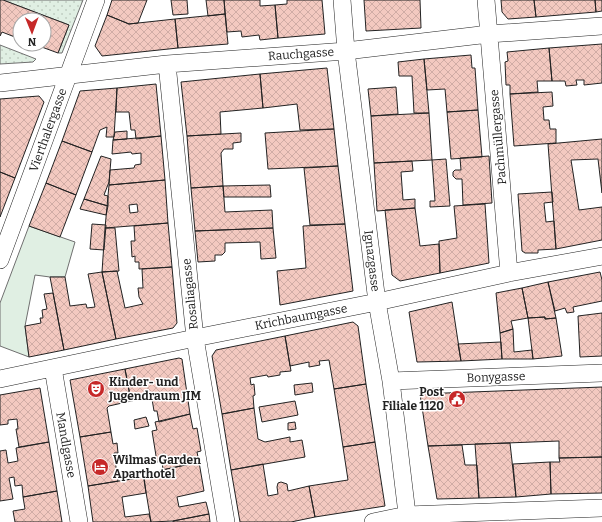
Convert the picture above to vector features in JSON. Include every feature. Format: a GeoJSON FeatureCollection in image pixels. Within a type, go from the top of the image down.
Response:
{"type":"FeatureCollection","features":[{"type":"Feature","properties":{"kind":"street","name":"Vierthalergasse"},"geometry":{"type":"LineString","coordinates":[[0,260],[96,0]]}},
{"type":"Feature","properties":{"kind":"street","name":"Ignazgasse"},"geometry":{"type":"LineString","coordinates":[[342,0],[346,51],[377,302],[391,381],[408,519]]}},
{"type":"Feature","properties":{"kind":"street","name":"Pachmüllergasse"},"geometry":{"type":"LineString","coordinates":[[486,0],[509,273]]}},
{"type":"Feature","properties":{"kind":"street","name":"Rauchgasse"},"geometry":{"type":"LineString","coordinates":[[0,83],[168,64],[346,51],[489,34],[602,26]]}},
{"type":"Feature","properties":{"kind":"street","name":"Rosaliagasse"},"geometry":{"type":"LineString","coordinates":[[168,64],[195,338],[226,522]]}},
{"type":"Feature","properties":{"kind":"street","name":"Krichbaumgasse"},"geometry":{"type":"LineString","coordinates":[[0,379],[377,302],[509,273],[602,256]]}},
{"type":"Feature","properties":{"kind":"street","name":"Mandlgasse"},"geometry":{"type":"LineString","coordinates":[[53,368],[79,522]]}},
{"type":"Feature","properties":{"kind":"street","name":"Bonygasse"},"geometry":{"type":"LineString","coordinates":[[391,381],[602,372]]}},
{"type":"Feature","properties":{"kind":"street"},"geometry":{"type":"LineString","coordinates":[[372,522],[602,508]]}},
{"type":"Feature","properties":{"kind":"green space"},"geometry":{"type":"Polygon","coordinates":[[[3,0],[83,0],[62,53],[58,53],[69,25],[52,19],[52,12],[35,12],[3,0]]]}},
{"type":"Feature","properties":{"kind":"green space"},"geometry":{"type":"Polygon","coordinates":[[[0,45],[12,50],[12,52],[18,52],[36,59],[33,62],[0,64],[0,45]]]}},
{"type":"Feature","properties":{"kind":"green space"},"geometry":{"type":"Polygon","coordinates":[[[29,226],[75,242],[65,277],[35,275],[25,326],[29,357],[0,346],[0,303],[29,226]]]}},
{"type":"Feature","properties":{"kind":"building"},"geometry":{"type":"Polygon","coordinates":[[[0,0],[35,12],[12,12],[12,36],[2,32],[0,36],[0,0]]]}},
{"type":"Feature","properties":{"kind":"building"},"geometry":{"type":"Polygon","coordinates":[[[112,0],[147,0],[138,23],[129,24],[107,15],[112,0]]]}},
{"type":"Feature","properties":{"kind":"building"},"geometry":{"type":"Polygon","coordinates":[[[171,0],[187,0],[188,14],[173,15],[171,0]]]}},
{"type":"Feature","properties":{"kind":"building"},"geometry":{"type":"Polygon","coordinates":[[[206,0],[224,0],[225,14],[208,16],[206,0]]]}},
{"type":"Feature","properties":{"kind":"building"},"geometry":{"type":"Polygon","coordinates":[[[224,0],[260,0],[260,6],[275,5],[278,38],[260,40],[259,35],[242,37],[241,31],[227,32],[224,0]]]}},
{"type":"Feature","properties":{"kind":"building"},"geometry":{"type":"Polygon","coordinates":[[[287,0],[322,0],[325,34],[278,38],[275,5],[287,4],[287,0]]]}},
{"type":"Feature","properties":{"kind":"building"},"geometry":{"type":"Polygon","coordinates":[[[364,0],[420,0],[421,28],[366,31],[364,0]]]}},
{"type":"Feature","properties":{"kind":"building"},"geometry":{"type":"Polygon","coordinates":[[[501,0],[534,0],[536,17],[508,19],[502,12],[501,0]]]}},
{"type":"Feature","properties":{"kind":"building"},"geometry":{"type":"Polygon","coordinates":[[[534,0],[595,0],[596,12],[536,17],[534,0]]]}},
{"type":"Feature","properties":{"kind":"building"},"geometry":{"type":"Polygon","coordinates":[[[595,0],[602,0],[602,11],[596,12],[595,0]]]}},
{"type":"Feature","properties":{"kind":"building"},"geometry":{"type":"Polygon","coordinates":[[[225,14],[228,44],[178,48],[175,19],[225,14]]]}},
{"type":"Feature","properties":{"kind":"building"},"geometry":{"type":"Polygon","coordinates":[[[107,15],[129,24],[175,19],[178,48],[102,56],[95,46],[107,15]]]}},
{"type":"Feature","properties":{"kind":"building"},"geometry":{"type":"Polygon","coordinates":[[[52,19],[69,25],[58,53],[52,51],[52,19]]]}},
{"type":"Feature","properties":{"kind":"building"},"geometry":{"type":"Polygon","coordinates":[[[602,44],[602,83],[584,85],[584,80],[576,80],[577,85],[566,86],[565,81],[552,81],[549,48],[602,44]]]}},
{"type":"Feature","properties":{"kind":"building"},"geometry":{"type":"Polygon","coordinates":[[[549,48],[552,81],[537,81],[538,92],[510,94],[510,85],[506,85],[505,62],[508,61],[507,52],[549,48]]]}},
{"type":"Feature","properties":{"kind":"building"},"geometry":{"type":"Polygon","coordinates":[[[471,55],[472,68],[475,68],[478,110],[447,112],[445,89],[427,90],[424,59],[471,55]]]}},
{"type":"Feature","properties":{"kind":"building"},"geometry":{"type":"Polygon","coordinates":[[[424,59],[429,113],[414,113],[412,76],[399,76],[398,62],[424,59]]]}},
{"type":"Feature","properties":{"kind":"building"},"geometry":{"type":"Polygon","coordinates":[[[327,68],[334,129],[300,130],[297,104],[263,108],[260,74],[327,68]]]}},
{"type":"Feature","properties":{"kind":"building"},"geometry":{"type":"Polygon","coordinates":[[[260,74],[263,108],[220,112],[221,134],[187,136],[181,82],[260,74]]]}},
{"type":"Feature","properties":{"kind":"building"},"geometry":{"type":"Polygon","coordinates":[[[156,84],[161,136],[136,139],[135,130],[131,130],[129,112],[116,112],[117,88],[156,84]]]}},
{"type":"Feature","properties":{"kind":"building"},"geometry":{"type":"Polygon","coordinates":[[[396,87],[398,114],[371,116],[368,89],[396,87]]]}},
{"type":"Feature","properties":{"kind":"building"},"geometry":{"type":"Polygon","coordinates":[[[117,88],[114,137],[106,137],[107,127],[100,130],[92,152],[62,141],[80,91],[117,88]]]}},
{"type":"Feature","properties":{"kind":"building"},"geometry":{"type":"Polygon","coordinates":[[[552,92],[553,106],[543,107],[544,120],[549,120],[550,129],[556,129],[556,143],[514,146],[510,94],[552,92]]]}},
{"type":"Feature","properties":{"kind":"building"},"geometry":{"type":"Polygon","coordinates":[[[39,96],[44,102],[15,178],[0,172],[0,99],[39,96]]]}},
{"type":"Feature","properties":{"kind":"building"},"geometry":{"type":"Polygon","coordinates":[[[478,110],[482,157],[451,159],[447,112],[478,110]]]}},
{"type":"Feature","properties":{"kind":"building"},"geometry":{"type":"Polygon","coordinates":[[[429,113],[432,160],[374,163],[371,116],[429,113]]]}},
{"type":"Feature","properties":{"kind":"building"},"geometry":{"type":"Polygon","coordinates":[[[334,129],[338,166],[268,169],[265,133],[334,129]]]}},
{"type":"Feature","properties":{"kind":"building"},"geometry":{"type":"Polygon","coordinates":[[[127,131],[127,139],[113,140],[115,132],[127,131]]]}},
{"type":"Feature","properties":{"kind":"building"},"geometry":{"type":"Polygon","coordinates":[[[241,133],[241,142],[233,143],[233,149],[224,149],[221,153],[223,186],[191,188],[187,136],[241,133]]]}},
{"type":"Feature","properties":{"kind":"building"},"geometry":{"type":"Polygon","coordinates":[[[161,136],[165,180],[109,185],[110,170],[134,168],[135,165],[141,164],[141,153],[132,154],[131,152],[112,154],[113,140],[161,136]]]}},
{"type":"Feature","properties":{"kind":"building"},"geometry":{"type":"Polygon","coordinates":[[[602,139],[602,193],[598,159],[571,160],[579,210],[602,207],[602,240],[556,249],[548,144],[602,139]]]}},
{"type":"Feature","properties":{"kind":"building"},"geometry":{"type":"Polygon","coordinates":[[[62,141],[92,152],[76,195],[46,183],[62,141]]]}},
{"type":"Feature","properties":{"kind":"building"},"geometry":{"type":"Polygon","coordinates":[[[101,156],[111,159],[109,182],[104,195],[108,196],[108,206],[84,199],[101,156]]]}},
{"type":"Feature","properties":{"kind":"building"},"geometry":{"type":"Polygon","coordinates":[[[489,156],[492,203],[463,205],[462,179],[456,179],[453,176],[453,172],[455,170],[461,170],[460,158],[489,156]]]}},
{"type":"Feature","properties":{"kind":"building"},"geometry":{"type":"Polygon","coordinates":[[[446,159],[450,206],[430,207],[430,201],[435,201],[432,160],[446,159]]]}},
{"type":"Feature","properties":{"kind":"building"},"geometry":{"type":"Polygon","coordinates":[[[412,161],[413,171],[401,172],[403,200],[415,199],[415,208],[377,211],[374,163],[412,161]]]}},
{"type":"Feature","properties":{"kind":"building"},"geometry":{"type":"Polygon","coordinates":[[[338,166],[345,224],[310,225],[304,168],[338,166]]]}},
{"type":"Feature","properties":{"kind":"building"},"geometry":{"type":"Polygon","coordinates":[[[0,172],[15,178],[0,217],[0,172]]]}},
{"type":"Feature","properties":{"kind":"building"},"geometry":{"type":"Polygon","coordinates":[[[165,180],[168,223],[105,228],[109,185],[165,180]],[[137,204],[129,205],[130,213],[138,212],[137,204]]]}},
{"type":"Feature","properties":{"kind":"building"},"geometry":{"type":"Polygon","coordinates":[[[46,183],[76,195],[60,237],[29,226],[46,183]]]}},
{"type":"Feature","properties":{"kind":"building"},"geometry":{"type":"Polygon","coordinates":[[[270,185],[271,197],[224,197],[223,186],[270,185]]]}},
{"type":"Feature","properties":{"kind":"building"},"geometry":{"type":"Polygon","coordinates":[[[223,186],[225,212],[272,210],[273,228],[195,231],[191,188],[223,186]]]}},
{"type":"Feature","properties":{"kind":"building"},"geometry":{"type":"Polygon","coordinates":[[[552,192],[553,202],[544,203],[546,222],[554,221],[556,249],[538,250],[538,253],[525,253],[522,251],[518,194],[552,192]]]}},
{"type":"Feature","properties":{"kind":"building"},"geometry":{"type":"Polygon","coordinates":[[[84,199],[108,206],[106,215],[80,209],[84,199]]]}},
{"type":"Feature","properties":{"kind":"building"},"geometry":{"type":"Polygon","coordinates":[[[485,204],[489,263],[440,273],[439,241],[457,238],[454,206],[485,204]]]}},
{"type":"Feature","properties":{"kind":"building"},"geometry":{"type":"Polygon","coordinates":[[[415,208],[420,246],[439,244],[440,273],[400,281],[392,275],[385,210],[415,208]]]}},
{"type":"Feature","properties":{"kind":"building"},"geometry":{"type":"Polygon","coordinates":[[[168,223],[172,267],[139,269],[139,262],[135,262],[135,256],[132,257],[131,241],[135,241],[134,226],[168,223]]]}},
{"type":"Feature","properties":{"kind":"building"},"geometry":{"type":"Polygon","coordinates":[[[92,224],[106,225],[104,250],[90,249],[92,224]]]}},
{"type":"Feature","properties":{"kind":"building"},"geometry":{"type":"Polygon","coordinates":[[[345,224],[353,291],[280,305],[277,271],[306,268],[303,226],[345,224]]]}},
{"type":"Feature","properties":{"kind":"building"},"geometry":{"type":"Polygon","coordinates":[[[105,228],[115,228],[119,271],[102,272],[105,228]]]}},
{"type":"Feature","properties":{"kind":"building"},"geometry":{"type":"Polygon","coordinates":[[[273,228],[276,258],[261,259],[260,242],[225,243],[225,252],[222,255],[215,255],[215,261],[198,262],[195,231],[273,228]]]}},
{"type":"Feature","properties":{"kind":"building"},"geometry":{"type":"Polygon","coordinates":[[[172,267],[177,323],[173,328],[116,339],[102,272],[117,271],[125,308],[143,304],[139,297],[138,288],[143,288],[142,269],[172,267]]]}},
{"type":"Feature","properties":{"kind":"building"},"geometry":{"type":"Polygon","coordinates":[[[102,272],[116,339],[64,350],[50,277],[65,277],[70,306],[86,304],[87,308],[95,307],[88,274],[102,272]]]}},
{"type":"Feature","properties":{"kind":"building"},"geometry":{"type":"Polygon","coordinates":[[[600,272],[602,280],[602,301],[573,307],[574,312],[567,313],[565,308],[555,311],[548,282],[600,272]]]}},
{"type":"Feature","properties":{"kind":"building"},"geometry":{"type":"Polygon","coordinates":[[[548,282],[556,318],[528,318],[522,288],[548,282]]]}},
{"type":"Feature","properties":{"kind":"building"},"geometry":{"type":"Polygon","coordinates":[[[522,288],[528,318],[511,321],[513,329],[500,333],[496,293],[522,288]]]}},
{"type":"Feature","properties":{"kind":"building"},"geometry":{"type":"Polygon","coordinates":[[[53,293],[64,350],[29,357],[25,326],[41,323],[40,318],[43,318],[42,310],[47,309],[44,294],[53,293]]]}},
{"type":"Feature","properties":{"kind":"building"},"geometry":{"type":"Polygon","coordinates":[[[452,302],[461,361],[417,362],[409,312],[452,302]]]}},
{"type":"Feature","properties":{"kind":"building"},"geometry":{"type":"Polygon","coordinates":[[[602,313],[602,356],[580,357],[578,316],[602,313]]]}},
{"type":"Feature","properties":{"kind":"building"},"geometry":{"type":"Polygon","coordinates":[[[545,317],[545,319],[556,318],[562,356],[533,359],[528,318],[545,317]]]}},
{"type":"Feature","properties":{"kind":"building"},"geometry":{"type":"Polygon","coordinates":[[[353,322],[358,326],[366,384],[334,389],[329,360],[319,361],[320,365],[309,367],[309,362],[290,366],[285,336],[353,322]]]}},
{"type":"Feature","properties":{"kind":"building"},"geometry":{"type":"Polygon","coordinates":[[[513,329],[514,352],[532,350],[533,359],[502,359],[500,333],[513,329]]]}},
{"type":"Feature","properties":{"kind":"building"},"geometry":{"type":"Polygon","coordinates":[[[285,336],[291,371],[280,372],[280,375],[268,377],[267,375],[250,378],[251,385],[254,384],[254,408],[222,414],[212,356],[216,350],[285,336]]]}},
{"type":"Feature","properties":{"kind":"building"},"geometry":{"type":"Polygon","coordinates":[[[501,342],[502,359],[461,361],[458,344],[501,342]]]}},
{"type":"Feature","properties":{"kind":"building"},"geometry":{"type":"Polygon","coordinates":[[[179,358],[182,359],[190,414],[159,422],[157,411],[154,411],[152,399],[149,397],[131,401],[125,369],[179,358]]]}},
{"type":"Feature","properties":{"kind":"building"},"geometry":{"type":"Polygon","coordinates":[[[125,369],[131,401],[109,406],[107,408],[111,432],[80,437],[70,380],[125,369]]]}},
{"type":"Feature","properties":{"kind":"building"},"geometry":{"type":"Polygon","coordinates":[[[312,383],[313,392],[295,395],[294,385],[312,383]]]}},
{"type":"Feature","properties":{"kind":"building"},"geometry":{"type":"Polygon","coordinates":[[[366,384],[375,442],[343,447],[334,389],[366,384]]]}},
{"type":"Feature","properties":{"kind":"building"},"geometry":{"type":"Polygon","coordinates":[[[602,387],[602,457],[559,458],[559,441],[428,446],[420,394],[602,387]]]}},
{"type":"Feature","properties":{"kind":"building"},"geometry":{"type":"Polygon","coordinates":[[[40,388],[49,442],[19,447],[16,429],[18,429],[17,419],[8,420],[8,424],[0,425],[0,395],[40,388]]]}},
{"type":"Feature","properties":{"kind":"building"},"geometry":{"type":"Polygon","coordinates":[[[295,401],[298,415],[262,422],[259,407],[295,401]]]}},
{"type":"Feature","properties":{"kind":"building"},"geometry":{"type":"Polygon","coordinates":[[[254,408],[258,439],[265,442],[290,437],[290,442],[302,440],[305,457],[231,470],[222,414],[254,408]]]}},
{"type":"Feature","properties":{"kind":"building"},"geometry":{"type":"Polygon","coordinates":[[[190,414],[193,429],[197,428],[201,451],[197,452],[199,462],[163,470],[162,461],[157,462],[152,431],[157,430],[155,422],[190,414]]]}},
{"type":"Feature","properties":{"kind":"building"},"geometry":{"type":"Polygon","coordinates":[[[146,417],[149,426],[135,429],[134,420],[146,417]]]}},
{"type":"Feature","properties":{"kind":"building"},"geometry":{"type":"Polygon","coordinates":[[[295,422],[296,429],[288,430],[288,423],[295,422]]]}},
{"type":"Feature","properties":{"kind":"building","name":"Wilmas Garden Aparthotel"},"geometry":{"type":"Polygon","coordinates":[[[111,432],[113,444],[117,443],[118,453],[114,453],[118,481],[88,486],[80,437],[111,432]]]}},
{"type":"Feature","properties":{"kind":"building"},"geometry":{"type":"Polygon","coordinates":[[[49,442],[57,491],[23,497],[22,485],[15,486],[14,477],[9,478],[13,499],[0,501],[0,451],[6,450],[8,463],[18,461],[16,448],[49,442]]]}},
{"type":"Feature","properties":{"kind":"building"},"geometry":{"type":"Polygon","coordinates":[[[375,442],[385,506],[315,517],[309,486],[348,480],[343,447],[375,442]]]}},
{"type":"Feature","properties":{"kind":"building"},"geometry":{"type":"Polygon","coordinates":[[[510,443],[516,497],[479,498],[475,444],[510,443]]]}},
{"type":"Feature","properties":{"kind":"building"},"geometry":{"type":"Polygon","coordinates":[[[462,445],[465,465],[477,465],[479,498],[437,499],[428,446],[462,445]]]}},
{"type":"Feature","properties":{"kind":"building"},"geometry":{"type":"Polygon","coordinates":[[[602,457],[602,493],[551,494],[550,462],[560,462],[559,458],[602,457]]]}},
{"type":"Feature","properties":{"kind":"building"},"geometry":{"type":"Polygon","coordinates":[[[199,462],[204,491],[177,497],[179,507],[206,502],[209,514],[173,521],[151,522],[143,474],[199,462]]]}},
{"type":"Feature","properties":{"kind":"building"},"geometry":{"type":"Polygon","coordinates":[[[550,462],[551,494],[516,497],[513,464],[550,462]]]}},
{"type":"Feature","properties":{"kind":"building"},"geometry":{"type":"Polygon","coordinates":[[[263,464],[268,496],[278,494],[278,483],[281,482],[287,484],[288,491],[309,486],[315,517],[291,522],[240,522],[231,470],[263,464]]]}},
{"type":"Feature","properties":{"kind":"building"},"geometry":{"type":"Polygon","coordinates":[[[144,477],[146,493],[122,497],[125,517],[149,514],[151,522],[93,522],[88,486],[144,477]]]}},
{"type":"Feature","properties":{"kind":"building"},"geometry":{"type":"Polygon","coordinates":[[[57,491],[62,522],[15,522],[13,511],[25,509],[23,497],[57,491]]]}},
{"type":"Feature","properties":{"kind":"building"},"geometry":{"type":"Polygon","coordinates":[[[209,514],[210,522],[173,522],[173,521],[209,514]]]}},
{"type":"Feature","properties":{"kind":"place","name":"Kinder- und Jugendraum JIM"},"geometry":{"type":"Point","coordinates":[96,389]}},
{"type":"Feature","properties":{"kind":"place","name":"Post Filiale 1120"},"geometry":{"type":"Point","coordinates":[457,399]}},
{"type":"Feature","properties":{"kind":"place","name":"Wilmas Garden Aparthotel"},"geometry":{"type":"Point","coordinates":[100,467]}}]}
